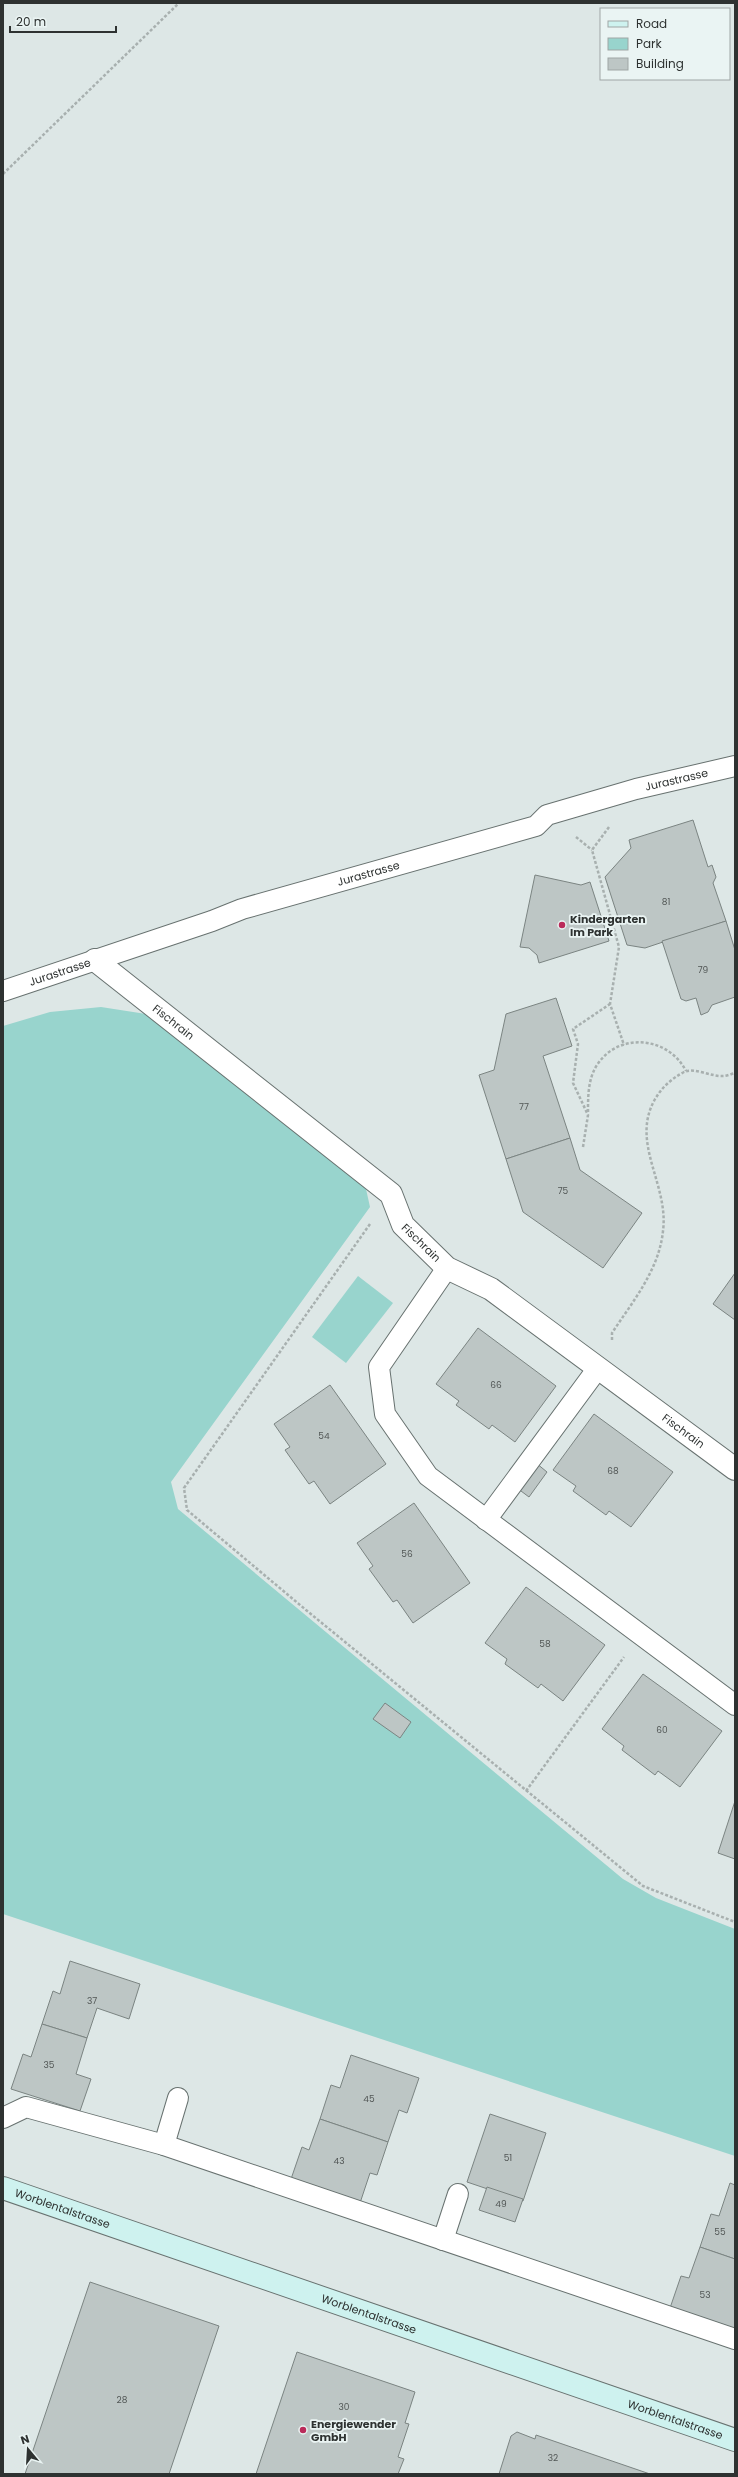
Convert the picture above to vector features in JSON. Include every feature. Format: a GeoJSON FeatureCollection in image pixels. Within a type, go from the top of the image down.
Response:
{"type":"FeatureCollection","features":[{"type":"Feature","properties":{"kind":"main road","name":"Worblentalstrasse"},"geometry":{"type":"LineString","coordinates":[[3,2188],[735,2440]]}},
{"type":"Feature","properties":{"kind":"street","name":"Fischrain"},"geometry":{"type":"LineString","coordinates":[[95,960],[391,1194],[403,1226],[447,1268],[491,1289],[735,1469]]}},
{"type":"Feature","properties":{"kind":"lane","name":"Jurastrasse"},"geometry":{"type":"LineString","coordinates":[[3,990],[212,921],[242,909],[536,826],[547,815],[636,789],[735,766]]}},
{"type":"Feature","properties":{"kind":"lane"},"geometry":{"type":"LineString","coordinates":[[447,1268],[379,1367],[385,1414],[428,1476],[735,1705]]}},
{"type":"Feature","properties":{"kind":"lane"},"geometry":{"type":"LineString","coordinates":[[486,1520],[598,1368]]}},
{"type":"Feature","properties":{"kind":"lane"},"geometry":{"type":"LineString","coordinates":[[164,2145],[178,2098]]}},
{"type":"Feature","properties":{"kind":"lane"},"geometry":{"type":"LineString","coordinates":[[3,2118],[26,2108],[164,2145],[735,2339]]}},
{"type":"Feature","properties":{"kind":"lane"},"geometry":{"type":"LineString","coordinates":[[443,2240],[458,2194]]}},
{"type":"Feature","properties":{"kind":"path"},"geometry":{"type":"LineString","coordinates":[[3,174],[179,3]]}},
{"type":"Feature","properties":{"kind":"path"},"geometry":{"type":"LineString","coordinates":[[610,826],[592,850],[619,947],[610,1004],[624,1045]]}},
{"type":"Feature","properties":{"kind":"path"},"geometry":{"type":"LineString","coordinates":[[588,1115],[573,1083],[578,1044],[573,1030],[610,1004]]}},
{"type":"Feature","properties":{"kind":"path"},"geometry":{"type":"LineString","coordinates":[[583,1148],[588,1115],[588,1094],[594,1071],[609,1052],[624,1045],[636,1042],[662,1047],[673,1054],[686,1071]]}},
{"type":"Feature","properties":{"kind":"path"},"geometry":{"type":"LineString","coordinates":[[598,1368],[612,1348],[612,1333],[652,1273],[660,1251],[664,1230],[663,1207],[659,1185],[647,1147],[647,1119],[658,1094],[667,1083],[686,1071],[724,1076],[735,1073]]}},
{"type":"Feature","properties":{"kind":"path"},"geometry":{"type":"LineString","coordinates":[[391,1194],[184,1488],[187,1510],[643,1886],[735,1922]]}},
{"type":"Feature","properties":{"kind":"path"},"geometry":{"type":"LineString","coordinates":[[526,1790],[641,1634]]}},
{"type":"Feature","properties":{"kind":"green space"},"geometry":{"type":"Polygon","coordinates":[[[101,1007],[146,1014],[346,1170],[366,1189],[370,1207],[171,1482],[178,1509],[623,1879],[656,1898],[735,1929],[735,2156],[3,1914],[3,1026],[50,1012],[101,1007]]]}},
{"type":"Feature","properties":{"kind":"green space"},"geometry":{"type":"Polygon","coordinates":[[[358,1276],[393,1303],[346,1363],[312,1337],[358,1276]]]}},
{"type":"Feature","properties":{"kind":"building"},"geometry":{"type":"Polygon","coordinates":[[[693,820],[708,867],[712,865],[716,877],[713,883],[726,921],[645,948],[627,945],[605,877],[631,848],[629,840],[693,820]]]}},
{"type":"Feature","properties":{"kind":"building"},"geometry":{"type":"Polygon","coordinates":[[[535,875],[581,885],[590,882],[609,941],[539,963],[537,955],[529,948],[520,947],[535,875]]]}},
{"type":"Feature","properties":{"kind":"building"},"geometry":{"type":"Polygon","coordinates":[[[726,921],[735,950],[735,997],[712,1005],[708,1012],[701,1015],[696,998],[686,1001],[681,999],[662,941],[726,921]]]}},
{"type":"Feature","properties":{"kind":"building"},"geometry":{"type":"Polygon","coordinates":[[[556,998],[572,1046],[543,1056],[570,1138],[506,1159],[479,1075],[494,1070],[506,1014],[556,998]]]}},
{"type":"Feature","properties":{"kind":"building"},"geometry":{"type":"Polygon","coordinates":[[[570,1138],[580,1170],[642,1213],[603,1268],[523,1212],[506,1159],[570,1138]]]}},
{"type":"Feature","properties":{"kind":"building"},"geometry":{"type":"Polygon","coordinates":[[[735,1273],[735,1320],[713,1304],[735,1273]]]}},
{"type":"Feature","properties":{"kind":"building"},"geometry":{"type":"Polygon","coordinates":[[[478,1328],[556,1386],[515,1442],[492,1425],[489,1429],[456,1405],[459,1401],[436,1384],[478,1328]]]}},
{"type":"Feature","properties":{"kind":"building"},"geometry":{"type":"Polygon","coordinates":[[[330,1385],[386,1464],[330,1504],[314,1481],[309,1484],[285,1450],[290,1447],[274,1424],[330,1385]]]}},
{"type":"Feature","properties":{"kind":"building"},"geometry":{"type":"Polygon","coordinates":[[[594,1414],[673,1472],[631,1527],[609,1511],[606,1515],[573,1491],[576,1486],[553,1470],[594,1414]]]}},
{"type":"Feature","properties":{"kind":"building"},"geometry":{"type":"Polygon","coordinates":[[[536,1463],[547,1472],[529,1497],[517,1488],[536,1463]]]}},
{"type":"Feature","properties":{"kind":"building"},"geometry":{"type":"Polygon","coordinates":[[[414,1503],[470,1583],[413,1623],[397,1600],[393,1602],[369,1569],[373,1566],[357,1543],[414,1503]]]}},
{"type":"Feature","properties":{"kind":"building"},"geometry":{"type":"Polygon","coordinates":[[[526,1587],[605,1645],[563,1701],[541,1684],[538,1688],[505,1664],[507,1659],[485,1643],[526,1587]]]}},
{"type":"Feature","properties":{"kind":"building"},"geometry":{"type":"Polygon","coordinates":[[[643,1674],[722,1731],[680,1787],[658,1771],[655,1775],[622,1750],[624,1746],[602,1729],[643,1674]]]}},
{"type":"Feature","properties":{"kind":"building"},"geometry":{"type":"Polygon","coordinates":[[[385,1703],[411,1722],[400,1738],[373,1719],[385,1703]]]}},
{"type":"Feature","properties":{"kind":"building"},"geometry":{"type":"Polygon","coordinates":[[[735,1801],[735,1859],[718,1853],[735,1801]]]}},
{"type":"Feature","properties":{"kind":"building"},"geometry":{"type":"Polygon","coordinates":[[[70,1961],[140,1984],[129,2019],[97,2008],[87,2038],[42,2024],[53,1991],[60,1994],[70,1961]]]}},
{"type":"Feature","properties":{"kind":"building"},"geometry":{"type":"Polygon","coordinates":[[[42,2024],[87,2038],[76,2074],[91,2079],[80,2111],[11,2089],[23,2054],[31,2057],[42,2024]]]}},
{"type":"Feature","properties":{"kind":"building"},"geometry":{"type":"Polygon","coordinates":[[[351,2055],[419,2078],[407,2113],[399,2110],[388,2142],[320,2119],[331,2085],[340,2088],[351,2055]]]}},
{"type":"Feature","properties":{"kind":"building"},"geometry":{"type":"Polygon","coordinates":[[[490,2114],[546,2133],[523,2201],[467,2182],[490,2114]]]}},
{"type":"Feature","properties":{"kind":"building"},"geometry":{"type":"Polygon","coordinates":[[[320,2119],[388,2142],[377,2175],[370,2173],[359,2206],[290,2182],[302,2147],[309,2150],[320,2119]]]}},
{"type":"Feature","properties":{"kind":"building"},"geometry":{"type":"Polygon","coordinates":[[[730,2183],[735,2185],[735,2259],[700,2247],[711,2214],[719,2216],[730,2183]]]}},
{"type":"Feature","properties":{"kind":"building"},"geometry":{"type":"Polygon","coordinates":[[[487,2187],[523,2199],[515,2222],[479,2210],[487,2187]]]}},
{"type":"Feature","properties":{"kind":"building"},"geometry":{"type":"Polygon","coordinates":[[[700,2247],[735,2259],[735,2333],[669,2311],[681,2276],[689,2278],[700,2247]]]}},
{"type":"Feature","properties":{"kind":"building"},"geometry":{"type":"Polygon","coordinates":[[[90,2282],[219,2326],[169,2474],[25,2474],[90,2282]]]}},
{"type":"Feature","properties":{"kind":"building"},"geometry":{"type":"Polygon","coordinates":[[[297,2352],[415,2392],[405,2423],[409,2424],[398,2457],[404,2459],[398,2474],[256,2474],[297,2352]]]}},
{"type":"Feature","properties":{"kind":"building"},"geometry":{"type":"Polygon","coordinates":[[[517,2432],[535,2439],[536,2435],[650,2474],[499,2474],[511,2436],[517,2432]]]}},
{"type":"Feature","properties":{"kind":"place","name":"Kindergarten Im Park"},"geometry":{"type":"Point","coordinates":[562,925]}},
{"type":"Feature","properties":{"kind":"place","name":"Energiewender GmbH"},"geometry":{"type":"Point","coordinates":[303,2430]}}]}
